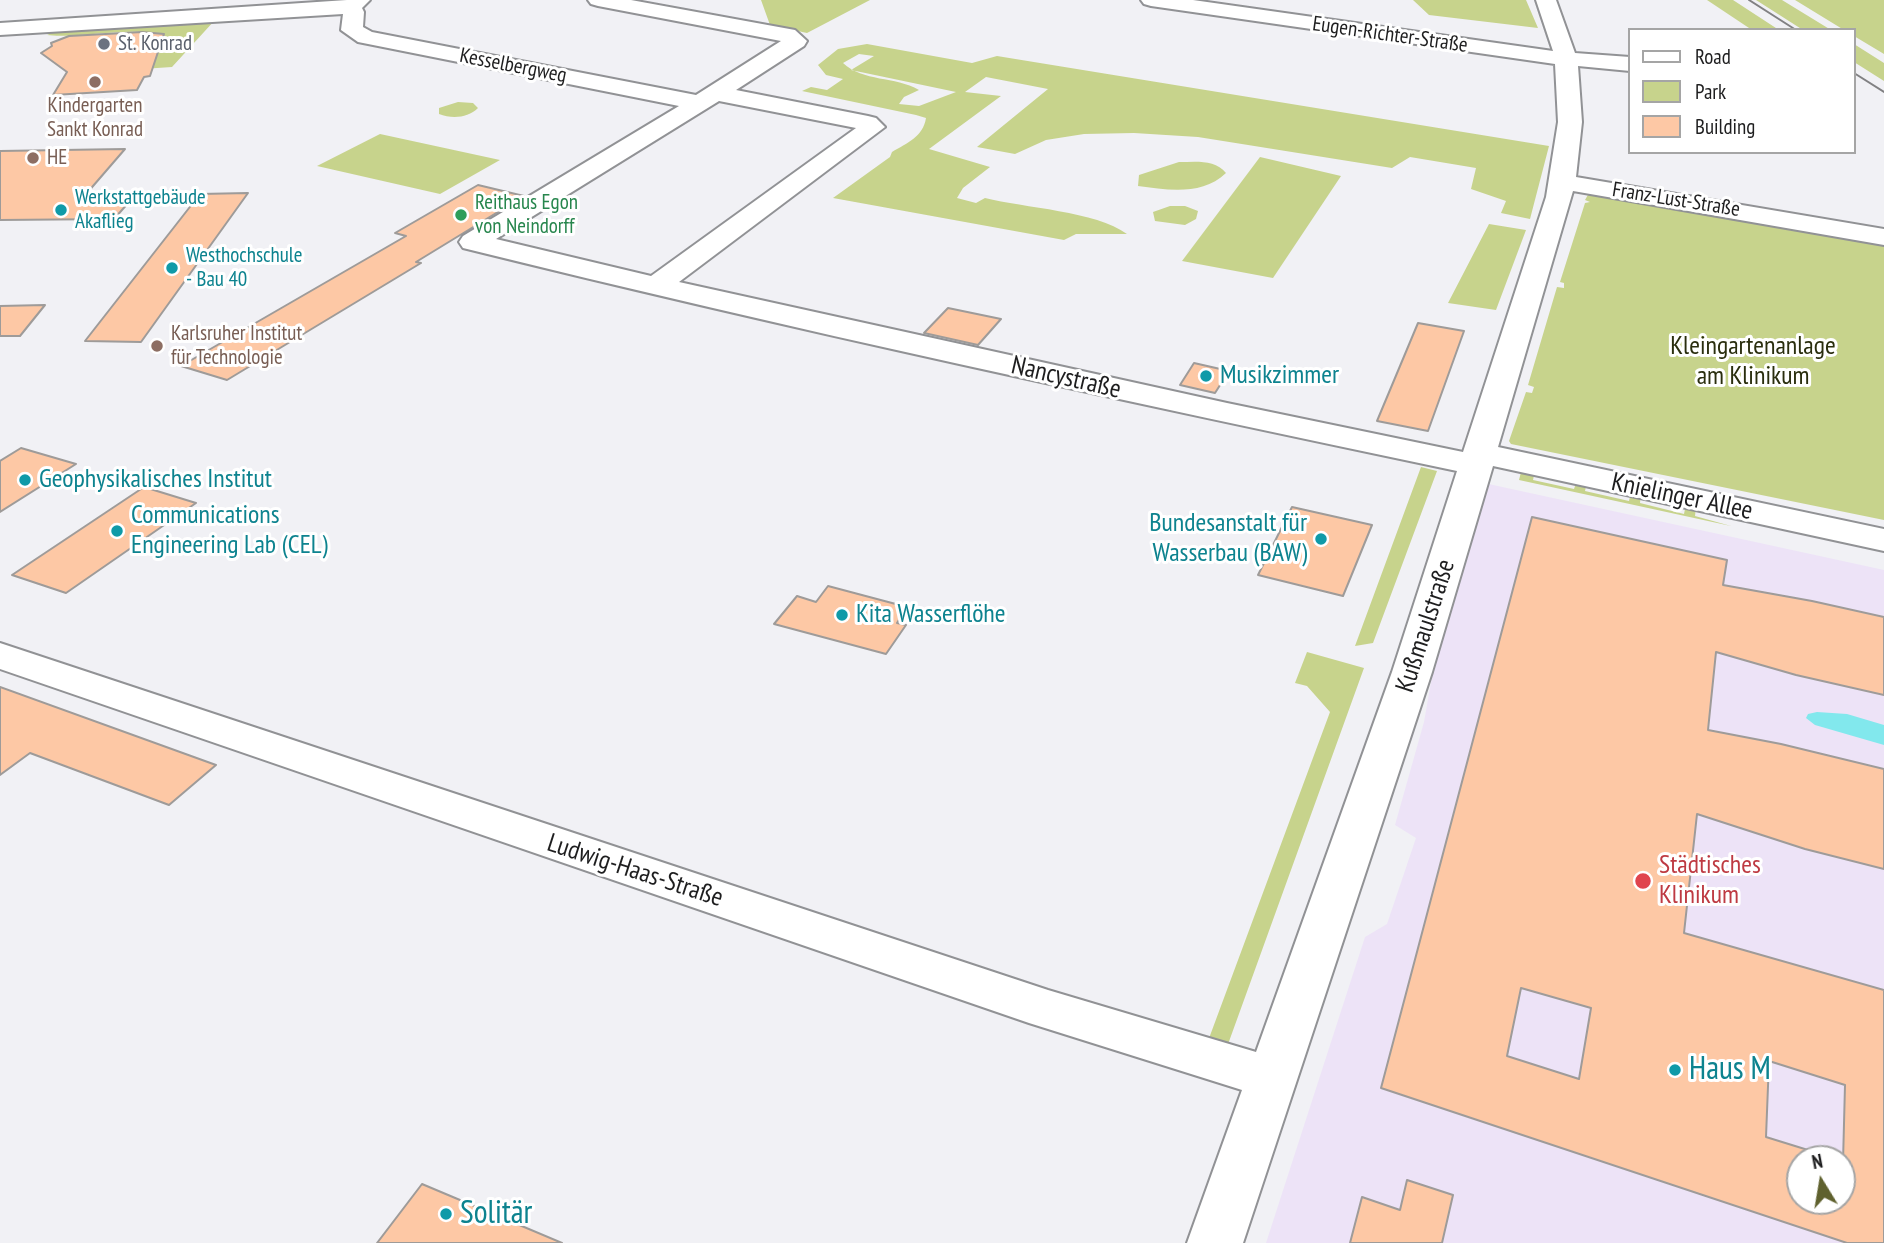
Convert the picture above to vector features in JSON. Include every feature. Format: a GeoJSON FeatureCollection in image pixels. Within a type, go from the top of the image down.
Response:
{"type":"FeatureCollection","features":[{"type":"Feature","properties":{"kind":"street","name":"Nancystraße"},"geometry":{"type":"LineString","coordinates":[[598,0],[758,20],[797,39],[707,98],[472,242],[656,286],[1227,413],[1479,459]]}},
{"type":"Feature","properties":{"kind":"street","name":"Eugen-Richter-Straße"},"geometry":{"type":"LineString","coordinates":[[1152,0],[1566,59],[1629,64]]}},
{"type":"Feature","properties":{"kind":"street","name":"Kußmaulstraße"},"geometry":{"type":"LineString","coordinates":[[1215,1243],[1412,672],[1563,181],[1571,117],[1566,59],[1558,26],[1546,0]]}},
{"type":"Feature","properties":{"kind":"street"},"geometry":{"type":"LineString","coordinates":[[0,29],[355,4]]}},
{"type":"Feature","properties":{"kind":"street","name":"Kesselbergweg"},"geometry":{"type":"LineString","coordinates":[[355,4],[352,30],[366,37],[707,98]]}},
{"type":"Feature","properties":{"kind":"street"},"geometry":{"type":"LineString","coordinates":[[1347,7],[1371,32]]}},
{"type":"Feature","properties":{"kind":"street"},"geometry":{"type":"LineString","coordinates":[[656,286],[873,127],[868,122],[707,98]]}},
{"type":"Feature","properties":{"kind":"street","name":"Franz-Lust-Straße"},"geometry":{"type":"LineString","coordinates":[[1563,181],[1790,219],[1884,227]]}},
{"type":"Feature","properties":{"kind":"street","name":"Franz-Lust-Straße"},"geometry":{"type":"LineString","coordinates":[[1790,219],[1833,230],[1884,237]]}},
{"type":"Feature","properties":{"kind":"street","name":"Knielinger Allee"},"geometry":{"type":"LineString","coordinates":[[1479,459],[1884,540]]}},
{"type":"Feature","properties":{"kind":"street","name":"Ludwig-Haas-Straße"},"geometry":{"type":"LineString","coordinates":[[0,655],[1047,1009],[1272,1078]]}},
{"type":"Feature","properties":{"kind":"shaded area","name":"Städtisches Klinikum"},"geometry":{"type":"Polygon","coordinates":[[[1484,483],[1884,570],[1884,1243],[1266,1243],[1365,937],[1387,924],[1416,838],[1395,825],[1424,722],[1437,648],[1484,483]]]}},
{"type":"Feature","properties":{"kind":"green space"},"geometry":{"type":"Polygon","coordinates":[[[761,0],[870,0],[807,33],[770,25],[761,0]]]}},
{"type":"Feature","properties":{"kind":"green space"},"geometry":{"type":"Polygon","coordinates":[[[1413,0],[1526,0],[1538,28],[1429,15],[1413,0]]]}},
{"type":"Feature","properties":{"kind":"green space"},"geometry":{"type":"Polygon","coordinates":[[[1707,0],[1733,0],[1776,28],[1749,28],[1707,0]]]}},
{"type":"Feature","properties":{"kind":"green space"},"geometry":{"type":"Polygon","coordinates":[[[1756,0],[1782,0],[1828,28],[1800,28],[1756,0]]]}},
{"type":"Feature","properties":{"kind":"green space"},"geometry":{"type":"Polygon","coordinates":[[[1795,0],[1884,0],[1884,54],[1856,37],[1856,28],[1841,28],[1795,0]]]}},
{"type":"Feature","properties":{"kind":"green space"},"geometry":{"type":"Polygon","coordinates":[[[215,20],[172,67],[127,70],[162,41],[161,36],[138,32],[60,36],[47,35],[54,32],[51,31],[23,32],[215,20]]]}},
{"type":"Feature","properties":{"kind":"green space"},"geometry":{"type":"Polygon","coordinates":[[[867,44],[972,63],[997,56],[1549,146],[1530,219],[1501,213],[1506,201],[1471,189],[1476,168],[1410,157],[1392,168],[1198,137],[1134,133],[1084,134],[1046,140],[1015,154],[977,147],[1048,89],[986,77],[965,92],[1001,96],[929,149],[990,167],[963,188],[957,198],[976,203],[985,198],[1079,215],[1114,226],[1127,234],[1076,234],[1064,240],[833,198],[890,157],[892,152],[914,139],[922,130],[926,118],[802,91],[811,87],[827,90],[843,79],[826,75],[818,65],[838,49],[867,44]],[[859,54],[843,63],[852,69],[874,56],[859,54]],[[855,71],[919,90],[904,97],[899,104],[919,106],[956,92],[855,71]]]}},
{"type":"Feature","properties":{"kind":"green space"},"geometry":{"type":"Polygon","coordinates":[[[1856,45],[1884,63],[1884,81],[1856,63],[1856,45]]]}},
{"type":"Feature","properties":{"kind":"green space"},"geometry":{"type":"Polygon","coordinates":[[[458,102],[473,103],[478,108],[460,117],[439,114],[439,108],[458,102]]]}},
{"type":"Feature","properties":{"kind":"green space"},"geometry":{"type":"Polygon","coordinates":[[[380,134],[500,160],[440,194],[317,166],[380,134]]]}},
{"type":"Feature","properties":{"kind":"green space"},"geometry":{"type":"Polygon","coordinates":[[[1260,157],[1341,176],[1273,278],[1182,261],[1260,157]]]}},
{"type":"Feature","properties":{"kind":"green space"},"geometry":{"type":"Polygon","coordinates":[[[1179,162],[1211,163],[1226,173],[1206,185],[1184,190],[1138,186],[1139,175],[1179,162]]]}},
{"type":"Feature","properties":{"kind":"green space","name":"Kleingartenanlage am Klinikum"},"geometry":{"type":"Polygon","coordinates":[[[1589,193],[1884,241],[1884,520],[1511,444],[1509,441],[1526,392],[1532,393],[1534,387],[1528,385],[1557,287],[1564,288],[1564,283],[1560,282],[1585,203],[1590,202],[1585,200],[1589,193]]]}},
{"type":"Feature","properties":{"kind":"green space"},"geometry":{"type":"Polygon","coordinates":[[[1170,206],[1185,206],[1198,211],[1196,219],[1185,225],[1155,221],[1153,212],[1170,206]]]}},
{"type":"Feature","properties":{"kind":"green space"},"geometry":{"type":"Polygon","coordinates":[[[1489,224],[1526,230],[1496,310],[1448,303],[1489,224]]]}},
{"type":"Feature","properties":{"kind":"green space"},"geometry":{"type":"Polygon","coordinates":[[[1421,467],[1437,471],[1373,643],[1355,646],[1421,467]]]}},
{"type":"Feature","properties":{"kind":"green space"},"geometry":{"type":"Polygon","coordinates":[[[1522,468],[1535,471],[1533,480],[1574,489],[1577,480],[1587,482],[1585,491],[1629,501],[1631,492],[1641,494],[1640,503],[1684,514],[1686,504],[1696,507],[1695,516],[1731,526],[1519,480],[1522,468]]]}},
{"type":"Feature","properties":{"kind":"green space"},"geometry":{"type":"Polygon","coordinates":[[[1307,652],[1364,668],[1227,1047],[1208,1041],[1330,712],[1307,686],[1295,683],[1307,652]]]}},
{"type":"Feature","properties":{"kind":"water"},"geometry":{"type":"Polygon","coordinates":[[[1808,714],[1847,714],[1884,725],[1884,745],[1815,725],[1806,718],[1808,714]]]}},
{"type":"Feature","properties":{"kind":"building"},"geometry":{"type":"Polygon","coordinates":[[[142,32],[164,34],[150,76],[144,77],[137,90],[53,95],[67,72],[41,53],[52,46],[51,43],[69,36],[142,32]]]}},
{"type":"Feature","properties":{"kind":"building"},"geometry":{"type":"Polygon","coordinates":[[[125,149],[87,193],[137,193],[114,219],[0,220],[0,151],[125,149]]]}},
{"type":"Feature","properties":{"kind":"building"},"geometry":{"type":"Polygon","coordinates":[[[478,185],[524,196],[416,262],[421,263],[227,380],[181,366],[406,236],[395,233],[478,185]]]}},
{"type":"Feature","properties":{"kind":"building","name":"Westhochschule - Bau 40"},"geometry":{"type":"Polygon","coordinates":[[[248,193],[141,342],[85,341],[200,194],[248,193]]]}},
{"type":"Feature","properties":{"kind":"building"},"geometry":{"type":"Polygon","coordinates":[[[45,305],[20,336],[0,336],[0,306],[45,305]]]}},
{"type":"Feature","properties":{"kind":"building"},"geometry":{"type":"Polygon","coordinates":[[[948,308],[1001,319],[978,345],[924,333],[948,308]]]}},
{"type":"Feature","properties":{"kind":"building"},"geometry":{"type":"Polygon","coordinates":[[[1418,323],[1464,331],[1428,431],[1377,421],[1418,323]]]}},
{"type":"Feature","properties":{"kind":"building","name":"Musikzimmer"},"geometry":{"type":"Polygon","coordinates":[[[1194,363],[1229,371],[1215,393],[1180,385],[1194,363]]]}},
{"type":"Feature","properties":{"kind":"building","name":"Geophysikalisches Institut"},"geometry":{"type":"Polygon","coordinates":[[[21,448],[76,464],[0,512],[0,461],[21,448]]]}},
{"type":"Feature","properties":{"kind":"building","name":"Communications Engineering Lab (CEL)"},"geometry":{"type":"Polygon","coordinates":[[[144,487],[196,503],[66,593],[12,575],[144,487]]]}},
{"type":"Feature","properties":{"kind":"building","name":"Bundesanstalt für Wasserbau (BAW)"},"geometry":{"type":"Polygon","coordinates":[[[1292,507],[1372,525],[1343,596],[1258,575],[1292,507]]]}},
{"type":"Feature","properties":{"kind":"building","name":"Städtisches Klinikum"},"geometry":{"type":"Polygon","coordinates":[[[1532,517],[1727,560],[1723,585],[1884,617],[1884,695],[1796,675],[1716,652],[1708,730],[1781,744],[1884,769],[1884,869],[1805,849],[1697,814],[1684,933],[1884,990],[1884,1243],[1847,1243],[1381,1088],[1532,517]],[[1521,988],[1507,1056],[1579,1079],[1591,1008],[1521,988]],[[1769,1061],[1766,1137],[1792,1145],[1786,1145],[1786,1215],[1856,1215],[1856,1145],[1843,1145],[1845,1085],[1769,1061]]]}},
{"type":"Feature","properties":{"kind":"building","name":"Kita Wasserflöhe"},"geometry":{"type":"Polygon","coordinates":[[[828,586],[907,607],[897,623],[906,625],[886,654],[774,624],[797,596],[816,602],[828,586]]]}},
{"type":"Feature","properties":{"kind":"building"},"geometry":{"type":"Polygon","coordinates":[[[0,687],[216,765],[169,805],[30,753],[0,775],[0,687]]]}},
{"type":"Feature","properties":{"kind":"building"},"geometry":{"type":"Polygon","coordinates":[[[1407,1180],[1453,1195],[1442,1243],[1350,1243],[1362,1197],[1400,1210],[1407,1180]]]}},
{"type":"Feature","properties":{"kind":"building","name":"Solitär"},"geometry":{"type":"Polygon","coordinates":[[[422,1184],[562,1243],[377,1243],[422,1184]]]}},
{"type":"Feature","properties":{"kind":"tram line"},"geometry":{"type":"LineString","coordinates":[[1749,0],[1793,28]]}},
{"type":"Feature","properties":{"kind":"tram line"},"geometry":{"type":"LineString","coordinates":[[1856,74],[1884,92]]}},
{"type":"Feature","properties":{"kind":"place","name":"St. Konrad"},"geometry":{"type":"Point","coordinates":[104,44]}},
{"type":"Feature","properties":{"kind":"place","name":"Kindergarten Sankt Konrad"},"geometry":{"type":"Point","coordinates":[95,82]}},
{"type":"Feature","properties":{"kind":"place","name":"HE"},"geometry":{"type":"Point","coordinates":[33,158]}},
{"type":"Feature","properties":{"kind":"place","name":"Werkstattgebäude Akaflieg"},"geometry":{"type":"Point","coordinates":[61,210]}},
{"type":"Feature","properties":{"kind":"place","name":"Reithaus Egon von Neindorff"},"geometry":{"type":"Point","coordinates":[461,215]}},
{"type":"Feature","properties":{"kind":"place","name":"Westhochschule - Bau 40"},"geometry":{"type":"Point","coordinates":[172,268]}},
{"type":"Feature","properties":{"kind":"place","name":"Karlsruher Institut für Technologie"},"geometry":{"type":"Point","coordinates":[157,346]}},
{"type":"Feature","properties":{"kind":"place","name":"Musikzimmer"},"geometry":{"type":"Point","coordinates":[1206,376]}},
{"type":"Feature","properties":{"kind":"place","name":"Geophysikalisches Institut"},"geometry":{"type":"Point","coordinates":[25,480]}},
{"type":"Feature","properties":{"kind":"place","name":"Communications Engineering Lab (CEL)"},"geometry":{"type":"Point","coordinates":[117,531]}},
{"type":"Feature","properties":{"kind":"place","name":"Bundesanstalt für Wasserbau (BAW)"},"geometry":{"type":"Point","coordinates":[1321,539]}},
{"type":"Feature","properties":{"kind":"place","name":"Kita Wasserflöhe"},"geometry":{"type":"Point","coordinates":[842,615]}},
{"type":"Feature","properties":{"kind":"place","name":"Städtisches Klinikum"},"geometry":{"type":"Point","coordinates":[1643,881]}},
{"type":"Feature","properties":{"kind":"place","name":"Haus M"},"geometry":{"type":"Point","coordinates":[1675,1070]}},
{"type":"Feature","properties":{"kind":"place","name":"Solitär"},"geometry":{"type":"Point","coordinates":[446,1214]}}]}
